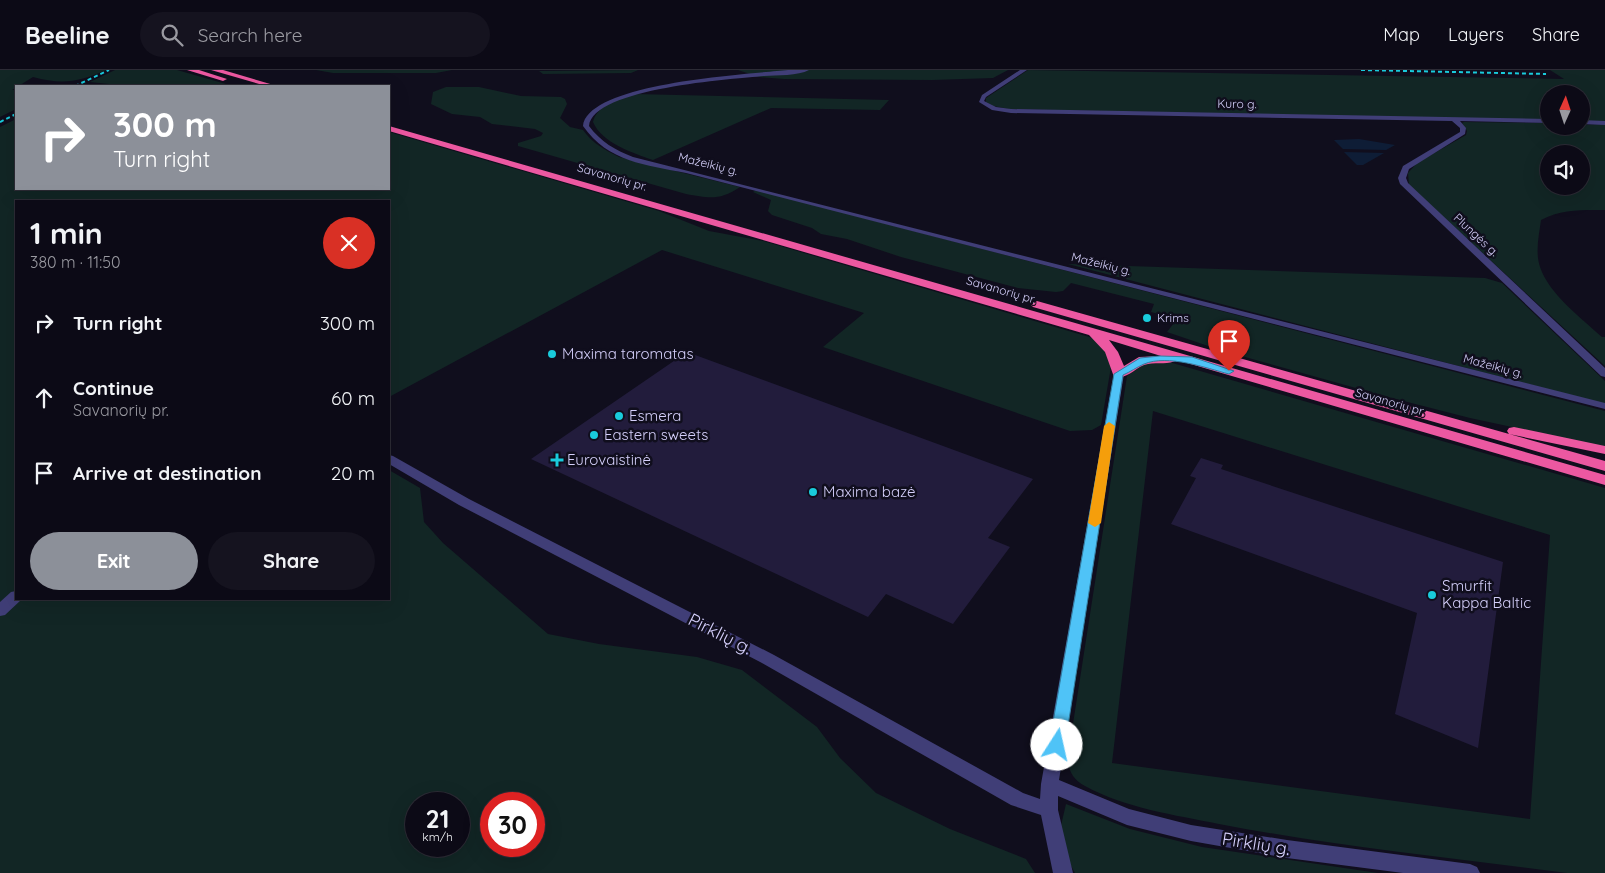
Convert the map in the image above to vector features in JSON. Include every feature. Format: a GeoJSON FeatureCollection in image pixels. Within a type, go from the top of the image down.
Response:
{"type":"FeatureCollection","features":[{"type":"Feature","properties":{"kind":"highway"},"geometry":{"type":"LineString","coordinates":[[191,70],[244,85]]}},
{"type":"Feature","properties":{"kind":"highway"},"geometry":{"type":"LineString","coordinates":[[215,70],[269,85]]}},
{"type":"Feature","properties":{"kind":"highway","name":"Savanorių pr."},"geometry":{"type":"LineString","coordinates":[[390,119],[1605,466]]}},
{"type":"Feature","properties":{"kind":"highway","name":"Savanorių pr."},"geometry":{"type":"LineString","coordinates":[[390,128],[1605,480]]}},
{"type":"Feature","properties":{"kind":"highway"},"geometry":{"type":"LineString","coordinates":[[1090,331],[1109,346],[1117,362],[1118,374],[1144,360],[1192,360]]}},
{"type":"Feature","properties":{"kind":"highway"},"geometry":{"type":"LineString","coordinates":[[1352,394],[1605,450]]}},
{"type":"Feature","properties":{"kind":"street"},"geometry":{"type":"LineString","coordinates":[[723,70],[726,79],[806,70]]}},
{"type":"Feature","properties":{"kind":"street","name":"Kuro g."},"geometry":{"type":"LineString","coordinates":[[1024,70],[984,96],[981,101],[997,109],[1014,111],[1540,121]]}},
{"type":"Feature","properties":{"kind":"street","name":"Mažeikių g."},"geometry":{"type":"LineString","coordinates":[[726,79],[655,88],[614,98],[588,116],[586,126],[594,138],[613,152],[634,159],[687,171],[1570,399],[1605,406]]}},
{"type":"Feature","properties":{"kind":"street","name":"Plungės g."},"geometry":{"type":"LineString","coordinates":[[1454,119],[1463,128],[1463,132],[1406,168],[1403,173],[1404,184],[1605,374]]}},
{"type":"Feature","properties":{"kind":"street"},"geometry":{"type":"LineString","coordinates":[[1590,122],[1605,123]]}},
{"type":"Feature","properties":{"kind":"street"},"geometry":{"type":"LineString","coordinates":[[1063,873],[1049,810],[1050,784],[1118,374]]}},
{"type":"Feature","properties":{"kind":"street","name":"Pirklių g."},"geometry":{"type":"LineString","coordinates":[[390,460],[464,502],[768,659],[1016,799],[1049,810]]}},
{"type":"Feature","properties":{"kind":"street"},"geometry":{"type":"LineString","coordinates":[[0,610],[15,597]]}},
{"type":"Feature","properties":{"kind":"street","name":"Pirklių g."},"geometry":{"type":"LineString","coordinates":[[1050,784],[1126,817],[1191,833],[1287,849],[1470,873]]}},
{"type":"Feature","properties":{"kind":"green space"},"geometry":{"type":"Polygon","coordinates":[[[0,70],[106,70],[79,80],[70,81],[53,81],[33,77],[20,85],[15,85],[15,88],[12,90],[15,90],[15,110],[0,117],[0,70]]]}},
{"type":"Feature","properties":{"kind":"green space"},"geometry":{"type":"Polygon","coordinates":[[[115,70],[177,70],[230,85],[106,85],[109,84],[90,82],[115,70]]]}},
{"type":"Feature","properties":{"kind":"green space"},"geometry":{"type":"Polygon","coordinates":[[[316,70],[452,70],[436,73],[333,73],[316,70]]]}},
{"type":"Feature","properties":{"kind":"green space"},"geometry":{"type":"Polygon","coordinates":[[[638,70],[631,73],[543,74],[539,71],[638,70]]]}},
{"type":"Feature","properties":{"kind":"green space"},"geometry":{"type":"Polygon","coordinates":[[[738,70],[1008,70],[993,78],[932,80],[784,79],[759,77],[738,70]]]}},
{"type":"Feature","properties":{"kind":"green space"},"geometry":{"type":"Polygon","coordinates":[[[1028,70],[1564,79],[1550,70],[1605,70],[1605,121],[1590,121],[1590,85],[1540,85],[1540,120],[1009,109],[993,106],[986,102],[986,98],[1028,70]]]}},
{"type":"Feature","properties":{"kind":"green space"},"geometry":{"type":"Polygon","coordinates":[[[446,87],[479,87],[521,96],[561,97],[565,99],[567,104],[560,118],[570,127],[583,130],[604,149],[619,157],[740,187],[726,195],[701,197],[518,146],[518,143],[541,136],[543,133],[535,129],[492,124],[480,117],[452,114],[431,104],[433,92],[446,87]]]}},
{"type":"Feature","properties":{"kind":"green space"},"geometry":{"type":"Polygon","coordinates":[[[634,94],[889,100],[880,110],[771,108],[653,160],[619,146],[603,136],[593,122],[595,116],[604,107],[634,94]]]}},
{"type":"Feature","properties":{"kind":"green space"},"geometry":{"type":"Polygon","coordinates":[[[15,120],[15,190],[390,190],[390,132],[659,211],[709,231],[763,241],[1096,339],[1112,361],[1101,425],[1092,430],[1070,431],[823,347],[864,313],[662,250],[390,396],[390,200],[15,200],[15,600],[390,600],[390,471],[420,488],[424,522],[443,543],[548,634],[599,644],[697,657],[742,670],[817,727],[840,758],[876,793],[950,829],[1026,859],[1035,873],[0,873],[0,127],[15,120]]]}},
{"type":"Feature","properties":{"kind":"green space"},"geometry":{"type":"Polygon","coordinates":[[[1464,122],[1540,123],[1540,135],[1590,135],[1590,125],[1605,124],[1605,210],[1564,212],[1541,220],[1538,249],[1540,267],[1551,287],[1576,314],[1602,337],[1605,337],[1605,366],[1409,185],[1408,173],[1417,163],[1466,135],[1467,131],[1462,123],[1464,122]]]}},
{"type":"Feature","properties":{"kind":"green space"},"geometry":{"type":"Polygon","coordinates":[[[756,190],[1605,411],[1605,447],[1470,418],[1220,350],[1167,332],[1177,319],[1151,312],[1154,304],[1071,283],[1063,291],[1056,292],[1018,288],[901,257],[847,239],[821,234],[812,228],[772,215],[768,211],[771,200],[753,192],[756,190]]]}},
{"type":"Feature","properties":{"kind":"green space"},"geometry":{"type":"Polygon","coordinates":[[[1068,264],[1485,278],[1502,283],[1605,381],[1605,404],[1068,264]]]}},
{"type":"Feature","properties":{"kind":"green space"},"geometry":{"type":"Polygon","coordinates":[[[1169,362],[1605,488],[1605,873],[1567,873],[1262,832],[1168,814],[1133,805],[1100,794],[1074,777],[1070,770],[1068,756],[1127,376],[1146,363],[1169,362]],[[1153,411],[1112,763],[1530,819],[1550,535],[1153,411]]]}},
{"type":"Feature","properties":{"kind":"green space"},"geometry":{"type":"Polygon","coordinates":[[[1066,804],[1130,829],[1202,847],[1378,873],[1075,873],[1060,846],[1059,834],[1066,804]]]}},
{"type":"Feature","properties":{"kind":"water"},"geometry":{"type":"Polygon","coordinates":[[[1359,139],[1395,145],[1386,150],[1343,149],[1334,140],[1359,139]]]}},
{"type":"Feature","properties":{"kind":"water"},"geometry":{"type":"Polygon","coordinates":[[[1344,152],[1384,153],[1363,165],[1357,165],[1344,152]]]}},
{"type":"Feature","properties":{"kind":"building","name":"Maxima bazė"},"geometry":{"type":"Polygon","coordinates":[[[687,352],[1033,479],[988,538],[1010,547],[953,624],[886,594],[868,617],[531,459],[687,352]]]}},
{"type":"Feature","properties":{"kind":"building","name":"Smurfit Kappa Baltic"},"geometry":{"type":"Polygon","coordinates":[[[1201,458],[1223,465],[1221,469],[1503,562],[1478,748],[1395,714],[1417,613],[1171,524],[1196,478],[1190,476],[1201,458]]]}},
{"type":"Feature","properties":{"kind":"railway"},"geometry":{"type":"LineString","coordinates":[[77,85],[109,70]]}},
{"type":"Feature","properties":{"kind":"railway"},"geometry":{"type":"LineString","coordinates":[[1361,70],[1546,74]]}},
{"type":"Feature","properties":{"kind":"railway"},"geometry":{"type":"LineString","coordinates":[[0,122],[15,114]]}},
{"type":"Feature","properties":{"kind":"slow traffic"},"geometry":{"type":"LineString","coordinates":[[1095,523],[1109,426]]}},
{"type":"Feature","properties":{"kind":"place","name":"Krims"},"geometry":{"type":"Point","coordinates":[1147,318]}},
{"type":"Feature","properties":{"kind":"place","name":"Maxima taromatas"},"geometry":{"type":"Point","coordinates":[552,354]}},
{"type":"Feature","properties":{"kind":"place","name":"Esmera"},"geometry":{"type":"Point","coordinates":[619,416]}},
{"type":"Feature","properties":{"kind":"place","name":"Eastern sweets"},"geometry":{"type":"Point","coordinates":[594,435]}},
{"type":"Feature","properties":{"kind":"place","name":"Eurovaistinė"},"geometry":{"type":"Point","coordinates":[557,460]}},
{"type":"Feature","properties":{"kind":"place","name":"Maxima bazė"},"geometry":{"type":"Point","coordinates":[813,492]}},
{"type":"Feature","properties":{"kind":"place","name":"Smurfit Kappa Baltic"},"geometry":{"type":"Point","coordinates":[1432,595]}},
{"type":"Feature","properties":{"kind":"route"},"geometry":{"type":"LineString","coordinates":[[1057,745],[1091,548],[1118,374],[1144,360],[1160,359],[1192,360],[1229,371]]}}]}
